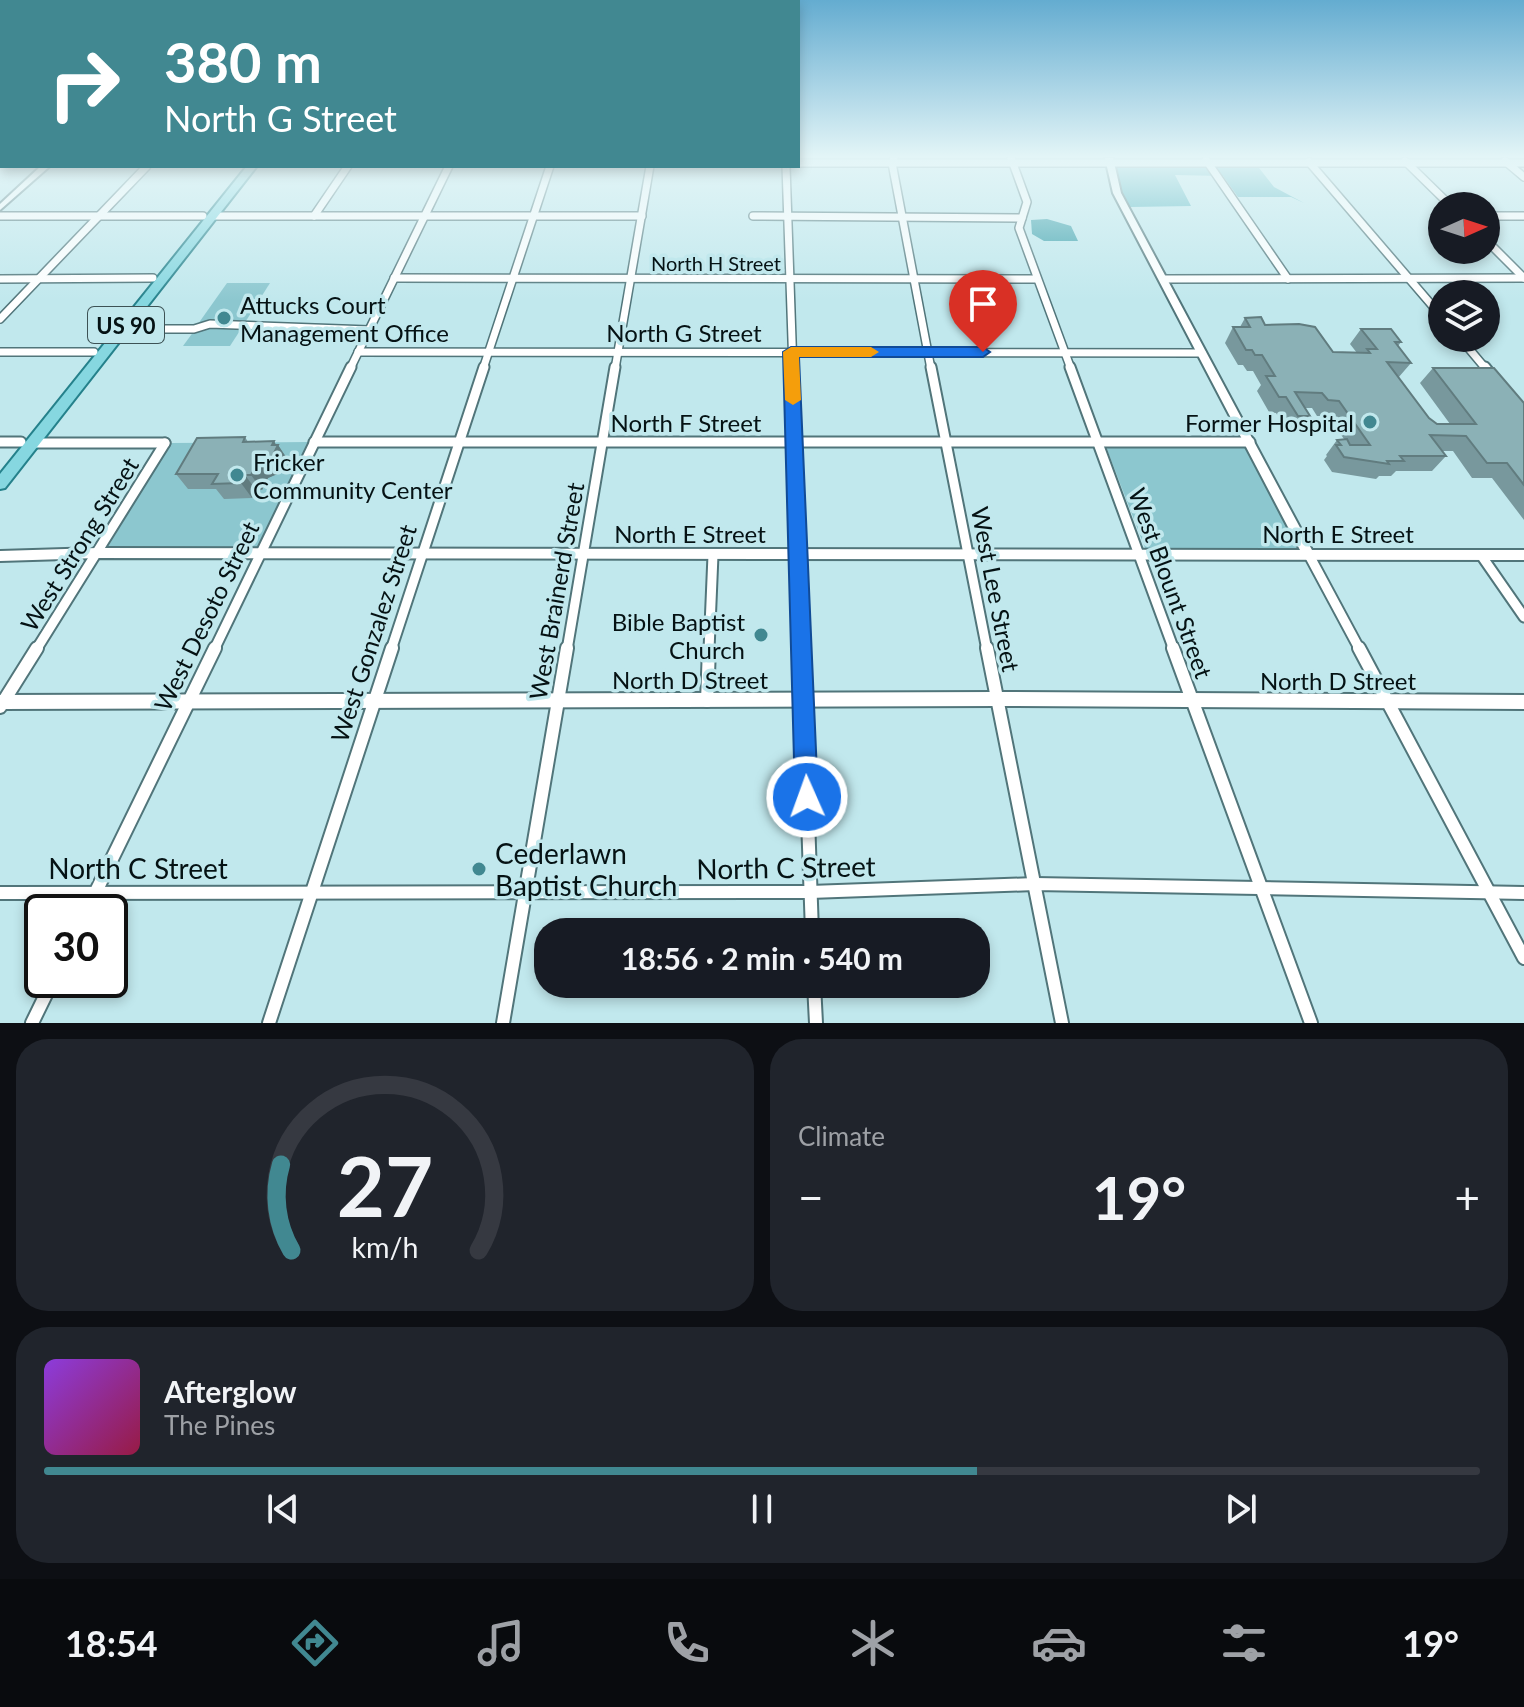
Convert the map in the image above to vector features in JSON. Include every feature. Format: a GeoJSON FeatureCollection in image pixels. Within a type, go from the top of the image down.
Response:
{"type":"FeatureCollection","features":[{"type":"Feature","properties":{"kind":"main road","name":"US 90"},"geometry":{"type":"LineString","coordinates":[[0,469],[70,395],[215,206]]}},
{"type":"Feature","properties":{"kind":"main road","name":"US 90"},"geometry":{"type":"LineString","coordinates":[[0,484],[94,352],[153,278],[217,206]]}},
{"type":"Feature","properties":{"kind":"main road"},"geometry":{"type":"LineString","coordinates":[[123,329],[121,325],[139,303],[142,292]]}},
{"type":"Feature","properties":{"kind":"main road"},"geometry":{"type":"LineString","coordinates":[[70,395],[74,385],[97,356],[94,352]]}},
{"type":"Feature","properties":{"kind":"street"},"geometry":{"type":"LineString","coordinates":[[0,319],[109,206]]}},
{"type":"Feature","properties":{"kind":"street"},"geometry":{"type":"LineString","coordinates":[[314,216],[321,206]]}},
{"type":"Feature","properties":{"kind":"street","name":"West Desoto Street"},"geometry":{"type":"LineString","coordinates":[[96,893],[430,206]]}},
{"type":"Feature","properties":{"kind":"street","name":"West Gonzalez Street"},"geometry":{"type":"LineString","coordinates":[[269,1023],[536,206]]}},
{"type":"Feature","properties":{"kind":"street","name":"West Brainerd Street"},"geometry":{"type":"LineString","coordinates":[[503,1023],[644,206]]}},
{"type":"Feature","properties":{"kind":"street"},"geometry":{"type":"LineString","coordinates":[[786,206],[811,918]]}},
{"type":"Feature","properties":{"kind":"street","name":"West Lee Street"},"geometry":{"type":"LineString","coordinates":[[900,206],[1062,1023]]}},
{"type":"Feature","properties":{"kind":"street","name":"West Blount Street"},"geometry":{"type":"LineString","coordinates":[[1026,206],[1019,228],[1311,1023]]}},
{"type":"Feature","properties":{"kind":"street"},"geometry":{"type":"LineString","coordinates":[[1124,206],[1524,958]]}},
{"type":"Feature","properties":{"kind":"street"},"geometry":{"type":"LineString","coordinates":[[1238,206],[1288,279]]}},
{"type":"Feature","properties":{"kind":"street"},"geometry":{"type":"LineString","coordinates":[[1346,206],[1428,301]]}},
{"type":"Feature","properties":{"kind":"street"},"geometry":{"type":"LineString","coordinates":[[0,216],[642,216]]}},
{"type":"Feature","properties":{"kind":"street"},"geometry":{"type":"LineString","coordinates":[[753,216],[1022,218]]}},
{"type":"Feature","properties":{"kind":"street"},"geometry":{"type":"LineString","coordinates":[[1500,216],[1524,216]]}},
{"type":"Feature","properties":{"kind":"street"},"geometry":{"type":"LineString","coordinates":[[1500,254],[1524,278]]}},
{"type":"Feature","properties":{"kind":"street"},"geometry":{"type":"LineString","coordinates":[[0,279],[153,278]]}},
{"type":"Feature","properties":{"kind":"street","name":"North H Street"},"geometry":{"type":"LineString","coordinates":[[394,278],[1037,279]]}},
{"type":"Feature","properties":{"kind":"street"},"geometry":{"type":"LineString","coordinates":[[1163,279],[1524,278]]}},
{"type":"Feature","properties":{"kind":"street"},"geometry":{"type":"LineString","coordinates":[[123,329],[194,329],[210,324],[252,328],[369,330]]}},
{"type":"Feature","properties":{"kind":"street"},"geometry":{"type":"LineString","coordinates":[[0,352],[94,352]]}},
{"type":"Feature","properties":{"kind":"street","name":"North G Street"},"geometry":{"type":"LineString","coordinates":[[358,352],[1202,353]]}},
{"type":"Feature","properties":{"kind":"street"},"geometry":{"type":"LineString","coordinates":[[1472,352],[1499,384]]}},
{"type":"Feature","properties":{"kind":"street"},"geometry":{"type":"LineString","coordinates":[[0,442],[27,442]]}},
{"type":"Feature","properties":{"kind":"street","name":"West Strong Street"},"geometry":{"type":"LineString","coordinates":[[1,704],[165,443],[27,442]]}},
{"type":"Feature","properties":{"kind":"street","name":"North F Street"},"geometry":{"type":"LineString","coordinates":[[314,442],[1250,442]]}},
{"type":"Feature","properties":{"kind":"street","name":"North E Street"},"geometry":{"type":"LineString","coordinates":[[0,556],[98,553],[422,556],[1524,555]]}},
{"type":"Feature","properties":{"kind":"street"},"geometry":{"type":"LineString","coordinates":[[707,701],[713,555]]}},
{"type":"Feature","properties":{"kind":"street"},"geometry":{"type":"LineString","coordinates":[[1481,555],[1524,617]]}},
{"type":"Feature","properties":{"kind":"street","name":"North D Street"},"geometry":{"type":"LineString","coordinates":[[1,704],[997,699],[1524,702]]}},
{"type":"Feature","properties":{"kind":"street","name":"North C Street"},"geometry":{"type":"LineString","coordinates":[[0,893],[810,892],[1035,884],[1524,893]]}},
{"type":"Feature","properties":{"kind":"street"},"geometry":{"type":"LineString","coordinates":[[32,1023],[44,998]]}},
{"type":"Feature","properties":{"kind":"street"},"geometry":{"type":"LineString","coordinates":[[815,998],[816,1023]]}},
{"type":"Feature","properties":{"kind":"shaded area"},"geometry":{"type":"Polygon","coordinates":[[[1129,206],[1191,206],[1130,207],[1129,206]]]}},
{"type":"Feature","properties":{"kind":"shaded area"},"geometry":{"type":"Polygon","coordinates":[[[1047,219],[1071,226],[1078,241],[1044,241],[1032,234],[1031,220],[1047,219]]]}},
{"type":"Feature","properties":{"kind":"shaded area"},"geometry":{"type":"Polygon","coordinates":[[[227,283],[270,283],[244,324],[198,324],[227,283]]]}},
{"type":"Feature","properties":{"kind":"shaded area"},"geometry":{"type":"Polygon","coordinates":[[[208,327],[241,329],[230,346],[183,346],[194,331],[208,327]]]}},
{"type":"Feature","properties":{"kind":"shaded area"},"geometry":{"type":"Polygon","coordinates":[[[309,442],[257,550],[106,550],[170,443],[309,442]]]}},
{"type":"Feature","properties":{"kind":"shaded area"},"geometry":{"type":"Polygon","coordinates":[[[1106,447],[1246,448],[1299,549],[1145,548],[1106,447]]]}},
{"type":"Feature","properties":{"kind":"building","name":"Former Hospital"},"geometry":{"type":"Polygon","coordinates":[[[1261,317],[1265,325],[1315,327],[1333,352],[1370,353],[1367,349],[1377,349],[1361,329],[1391,329],[1401,342],[1395,342],[1411,363],[1387,362],[1429,418],[1437,424],[1476,424],[1433,368],[1494,368],[1524,403],[1524,485],[1507,463],[1487,463],[1466,436],[1430,435],[1446,456],[1400,456],[1404,461],[1387,461],[1389,464],[1344,457],[1336,445],[1341,445],[1337,440],[1347,439],[1350,445],[1370,445],[1339,401],[1328,400],[1322,393],[1295,392],[1310,416],[1298,416],[1286,397],[1279,397],[1266,376],[1275,376],[1262,355],[1246,350],[1233,327],[1250,327],[1245,318],[1261,317]]]}},
{"type":"Feature","properties":{"kind":"building"},"geometry":{"type":"Polygon","coordinates":[[[245,437],[243,442],[274,441],[272,445],[278,445],[272,457],[258,463],[251,475],[245,475],[241,483],[212,484],[218,474],[176,474],[197,438],[245,437]]]}},
{"type":"Feature","properties":{"kind":"slow traffic"},"geometry":{"type":"LineString","coordinates":[[793,400],[791,352],[871,352]]}},
{"type":"Feature","properties":{"kind":"place","name":"Attucks Court Management Office"},"geometry":{"type":"Point","coordinates":[224,318]}},
{"type":"Feature","properties":{"kind":"place","name":"Former Hospital"},"geometry":{"type":"Point","coordinates":[1370,422]}},
{"type":"Feature","properties":{"kind":"place","name":"Fricker Community Center"},"geometry":{"type":"Point","coordinates":[237,475]}},
{"type":"Feature","properties":{"kind":"place","name":"Bible Baptist Church"},"geometry":{"type":"Point","coordinates":[761,635]}},
{"type":"Feature","properties":{"kind":"place","name":"Cederlawn Baptist Church"},"geometry":{"type":"Point","coordinates":[479,869]}},
{"type":"Feature","properties":{"kind":"route"},"geometry":{"type":"LineString","coordinates":[[807,797],[791,352],[983,352]]}}]}
